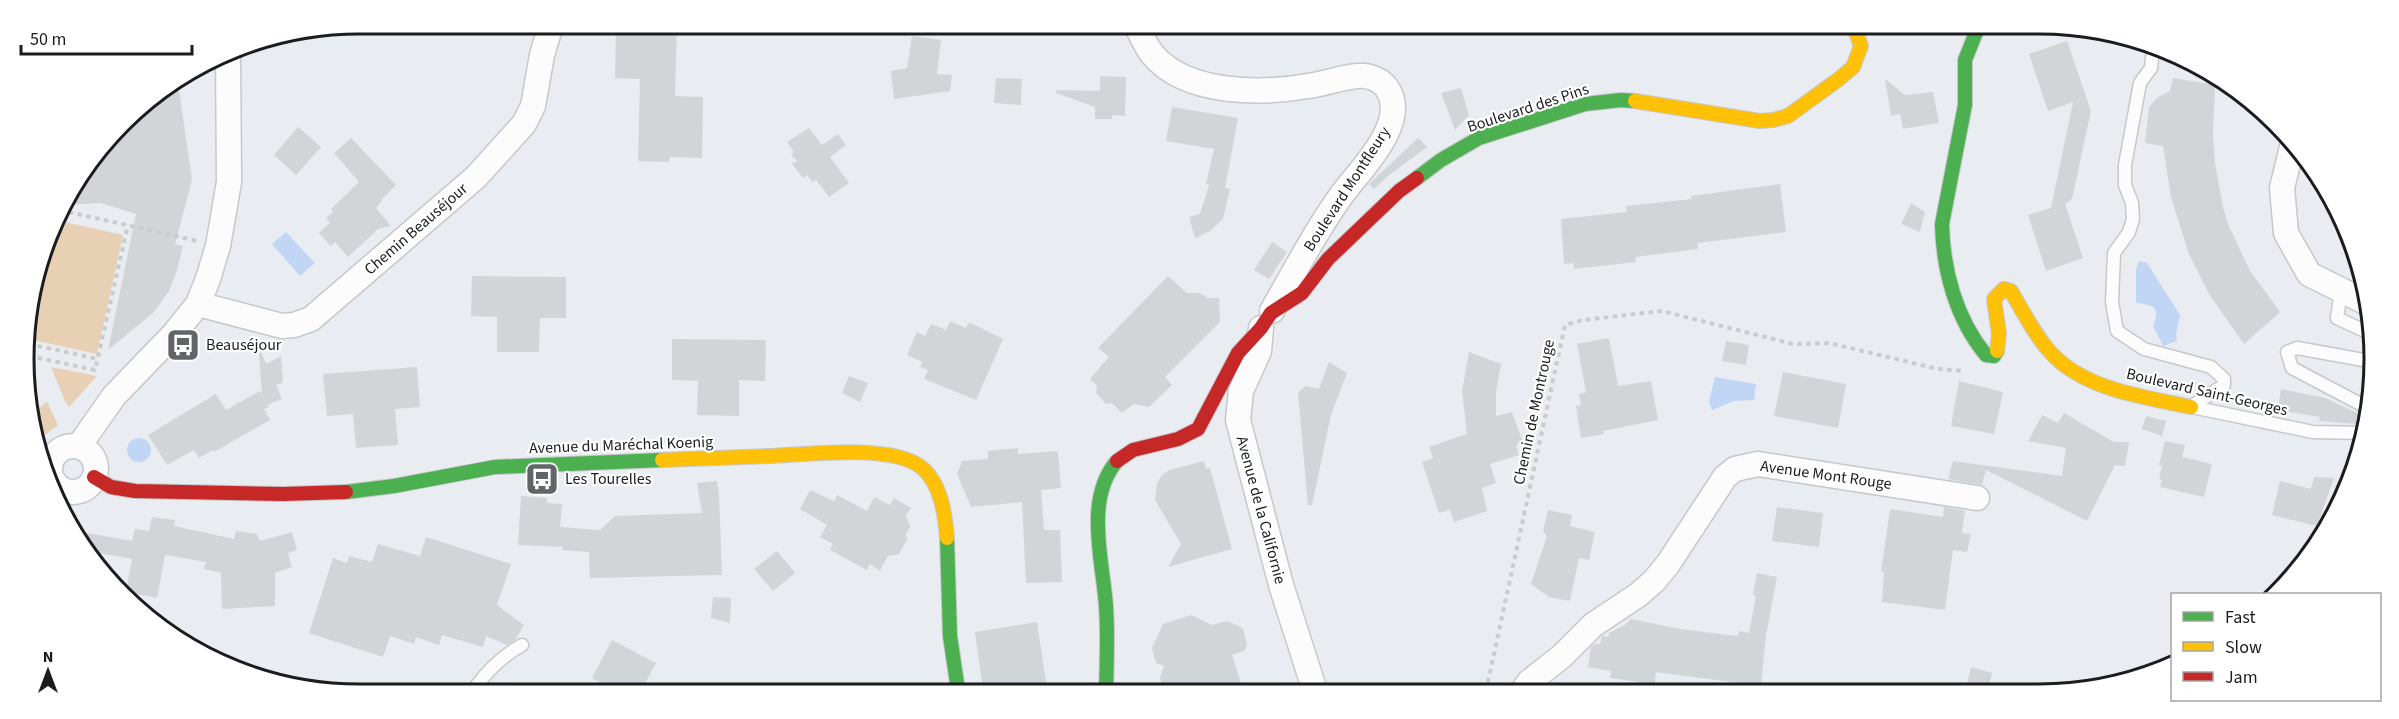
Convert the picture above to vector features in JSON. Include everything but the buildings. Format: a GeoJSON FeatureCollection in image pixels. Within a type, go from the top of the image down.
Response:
{"type":"FeatureCollection","features":[{"type":"Feature","properties":{"kind":"street","name":"Chemin Beauséjour"},"geometry":{"type":"LineString","coordinates":[[198,304],[282,326],[294,325],[311,319],[476,177],[524,124],[533,106],[548,34]]}},
{"type":"Feature","properties":{"kind":"street","name":"Boulevard Montfleury"},"geometry":{"type":"LineString","coordinates":[[1141,34],[1154,56],[1175,72],[1198,82],[1232,89],[1267,92],[1357,76],[1369,76],[1382,82],[1389,91],[1393,104],[1389,129],[1328,214],[1266,320]]}},
{"type":"Feature","properties":{"kind":"street","name":"Boulevard des Pins"},"geometry":{"type":"LineString","coordinates":[[1266,320],[1302,293],[1328,259],[1400,191],[1441,160],[1479,138],[1585,104],[1604,101],[1640,102],[1760,121],[1788,116],[1853,67],[1862,46],[1857,34]]}},
{"type":"Feature","properties":{"kind":"street"},"geometry":{"type":"LineString","coordinates":[[1974,34],[1964,55],[1965,104],[1942,224],[1941,242],[1950,284],[1976,345],[1986,355]]}},
{"type":"Feature","properties":{"kind":"street"},"geometry":{"type":"LineString","coordinates":[[79,447],[114,396],[174,334],[198,304],[218,246],[229,182],[228,62]]}},
{"type":"Feature","properties":{"kind":"street"},"geometry":{"type":"LineString","coordinates":[[2291,154],[2283,188],[2286,233],[2309,274],[2359,299]]}},
{"type":"Feature","properties":{"kind":"street","name":"Boulevard Saint-Georges"},"geometry":{"type":"LineString","coordinates":[[1986,355],[1994,356],[1999,349],[1994,299],[1997,293],[2004,289],[2011,291],[2052,354],[2079,374],[2132,394],[2192,407]]}},
{"type":"Feature","properties":{"kind":"street"},"geometry":{"type":"LineString","coordinates":[[1106,684],[1106,606],[1098,520],[1101,497],[1108,474],[1115,463],[1127,453],[1143,446],[1189,436],[1198,429],[1238,353],[1266,320]]}},
{"type":"Feature","properties":{"kind":"street","name":"Avenue de la Californie"},"geometry":{"type":"LineString","coordinates":[[1266,320],[1258,351],[1241,391],[1238,420],[1281,585],[1313,684]]}},
{"type":"Feature","properties":{"kind":"street"},"geometry":{"type":"LineString","coordinates":[[52,464],[54,456],[64,447],[79,447],[92,455],[96,470],[94,477],[84,489],[77,492],[61,489]]}},
{"type":"Feature","properties":{"kind":"street","name":"Avenue du Maréchal Koenig"},"geometry":{"type":"LineString","coordinates":[[94,477],[111,487],[135,491],[332,493],[387,488],[461,471],[495,467],[847,453],[872,453],[894,457],[915,464],[928,473],[937,488],[948,537],[948,604],[956,684]]}},
{"type":"Feature","properties":{"kind":"street","name":"Avenue Mont Rouge"},"geometry":{"type":"LineString","coordinates":[[1527,684],[1562,656],[1593,625],[1638,596],[1654,581],[1668,564],[1686,533],[1725,477],[1735,469],[1758,464],[1977,498]]}},
{"type":"Feature","properties":{"kind":"lane"},"geometry":{"type":"LineString","coordinates":[[2152,55],[2151,68],[2140,83],[2125,165],[2125,185],[2132,203],[2133,219],[2129,232],[2114,253],[2112,302],[2116,331],[2144,349],[2211,366],[2224,379],[2224,386],[2205,396],[2192,407]]}},
{"type":"Feature","properties":{"kind":"lane"},"geometry":{"type":"LineString","coordinates":[[2341,291],[2337,318],[2363,330]]}},
{"type":"Feature","properties":{"kind":"lane"},"geometry":{"type":"LineString","coordinates":[[2362,405],[2292,368],[2287,352],[2297,348],[2364,360]]}},
{"type":"Feature","properties":{"kind":"lane","name":"Boulevard Saint-Georges"},"geometry":{"type":"LineString","coordinates":[[2192,407],[2313,432],[2356,433]]}},
{"type":"Feature","properties":{"kind":"lane"},"geometry":{"type":"LineString","coordinates":[[478,684],[486,673],[510,652],[522,645]]}},
{"type":"Feature","properties":{"kind":"path"},"geometry":{"type":"LineString","coordinates":[[70,212],[186,238]]}},
{"type":"Feature","properties":{"kind":"path"},"geometry":{"type":"LineString","coordinates":[[34,357],[95,370],[128,225]]}},
{"type":"Feature","properties":{"kind":"path","name":"Chemin de Montrouge"},"geometry":{"type":"LineString","coordinates":[[1488,684],[1565,325],[1593,318],[1662,311],[1763,338],[1793,344],[1829,343],[1938,369],[1981,373],[1986,355]]}},
{"type":"Feature","properties":{"kind":"path"},"geometry":{"type":"LineString","coordinates":[[35,345],[98,359]]}},
{"type":"Feature","properties":{"kind":"shaded area"},"geometry":{"type":"Polygon","coordinates":[[[65,222],[123,235],[97,354],[35,340],[37,317],[46,275],[65,222]]]}},
{"type":"Feature","properties":{"kind":"shaded area"},"geometry":{"type":"Polygon","coordinates":[[[51,367],[97,376],[69,407],[51,367]]]}},
{"type":"Feature","properties":{"kind":"shaded area"},"geometry":{"type":"Polygon","coordinates":[[[47,402],[58,425],[44,436],[41,423],[38,409],[47,402]]]}},
{"type":"Feature","properties":{"kind":"water"},"geometry":{"type":"Polygon","coordinates":[[[286,232],[315,263],[300,276],[272,244],[286,232]]]}},
{"type":"Feature","properties":{"kind":"water"},"geometry":{"type":"Polygon","coordinates":[[[2139,261],[2147,263],[2180,315],[2177,341],[2163,346],[2153,326],[2156,311],[2151,306],[2136,303],[2136,269],[2139,261]]]}},
{"type":"Feature","properties":{"kind":"water"},"geometry":{"type":"Polygon","coordinates":[[[1715,377],[1756,384],[1754,400],[1734,401],[1712,410],[1709,401],[1715,377]]]}},
{"type":"Feature","properties":{"kind":"water"},"geometry":{"type":"Polygon","coordinates":[[[139,438],[144,439],[150,445],[150,455],[144,461],[139,462],[134,461],[128,455],[127,450],[128,445],[134,439],[139,438]]]}},
{"type":"Feature","properties":{"kind":"traffic: fast"},"geometry":{"type":"LineString","coordinates":[[1975,34],[1965,60],[1965,105],[1942,224],[1943,241],[1948,276],[1959,310],[1986,355],[1994,356],[1997,351]]}},
{"type":"Feature","properties":{"kind":"traffic: fast"},"geometry":{"type":"LineString","coordinates":[[1417,178],[1441,160],[1479,138],[1585,104],[1621,100],[1635,101]]}},
{"type":"Feature","properties":{"kind":"traffic: fast"},"geometry":{"type":"LineString","coordinates":[[346,492],[394,486],[495,467],[662,460]]}},
{"type":"Feature","properties":{"kind":"traffic: fast"},"geometry":{"type":"LineString","coordinates":[[1106,684],[1107,616],[1099,551],[1098,512],[1107,476],[1117,461]]}},
{"type":"Feature","properties":{"kind":"traffic: fast"},"geometry":{"type":"LineString","coordinates":[[947,538],[950,636],[957,684]]}},
{"type":"Feature","properties":{"kind":"traffic: slow"},"geometry":{"type":"LineString","coordinates":[[1635,101],[1760,121],[1788,116],[1853,67],[1861,46],[1856,34]]}},
{"type":"Feature","properties":{"kind":"traffic: slow"},"geometry":{"type":"LineString","coordinates":[[1997,351],[1999,334],[1994,299],[2004,289],[2011,291],[2034,331],[2051,353],[2065,366],[2081,376],[2116,390],[2191,407]]}},
{"type":"Feature","properties":{"kind":"traffic: slow"},"geometry":{"type":"LineString","coordinates":[[662,460],[849,452],[890,455],[908,460],[921,467],[933,481],[941,499],[947,538]]}},
{"type":"Feature","properties":{"kind":"traffic: jam"},"geometry":{"type":"LineString","coordinates":[[1117,461],[1133,450],[1178,439],[1198,429],[1238,353],[1261,328],[1271,313],[1302,293],[1328,259],[1399,191],[1417,178]]}},
{"type":"Feature","properties":{"kind":"traffic: jam"},"geometry":{"type":"LineString","coordinates":[[94,477],[111,487],[135,491],[283,494],[346,492]]}},
{"type":"Feature","properties":{"kind":"place","name":"Beauséjour"},"geometry":{"type":"Point","coordinates":[183,345]}},
{"type":"Feature","properties":{"kind":"place","name":"Les Tourelles"},"geometry":{"type":"Point","coordinates":[542,479]}}]}
